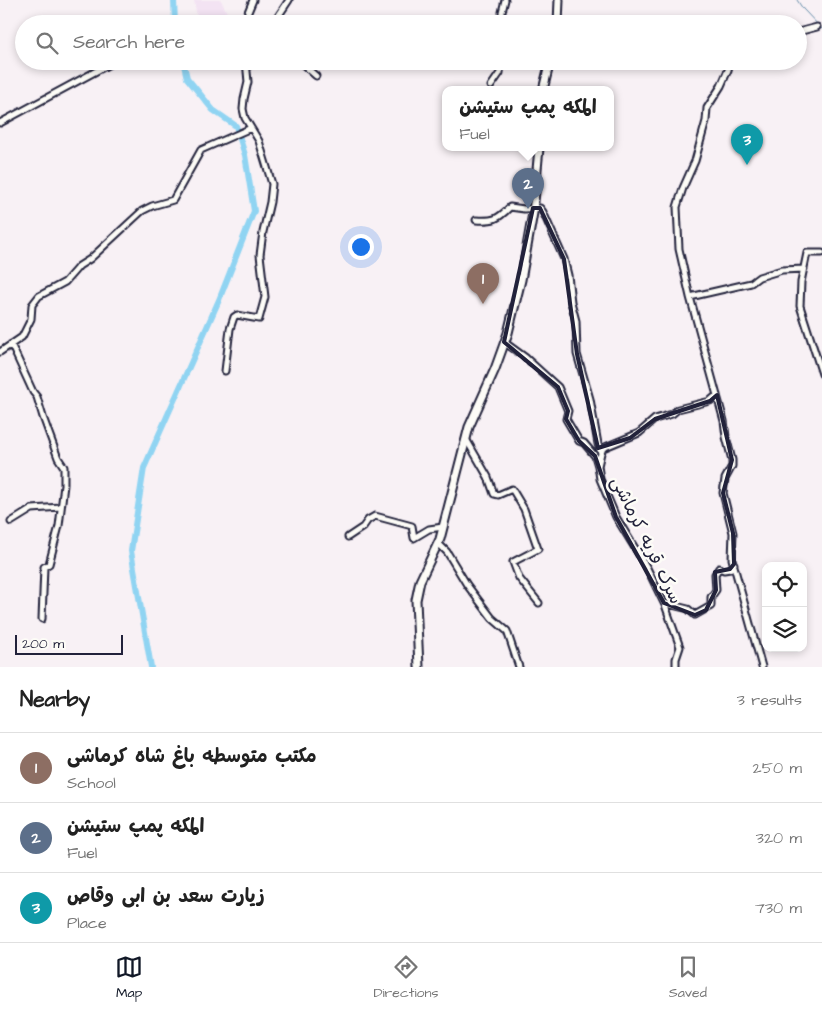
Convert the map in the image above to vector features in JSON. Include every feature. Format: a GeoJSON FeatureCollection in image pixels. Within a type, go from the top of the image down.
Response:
{"type":"FeatureCollection","features":[{"type":"Feature","properties":{"kind":"highway"},"geometry":{"type":"LineString","coordinates":[[558,15],[559,0]]}},
{"type":"Feature","properties":{"kind":"highway"},"geometry":{"type":"LineString","coordinates":[[544,86],[548,70]]}},
{"type":"Feature","properties":{"kind":"highway"},"geometry":{"type":"LineString","coordinates":[[419,667],[416,600],[420,581],[443,528],[469,427],[495,370],[504,342],[521,280],[533,208],[539,151]]}},
{"type":"Feature","properties":{"kind":"street"},"geometry":{"type":"LineString","coordinates":[[247,15],[253,0]]}},
{"type":"Feature","properties":{"kind":"street"},"geometry":{"type":"LineString","coordinates":[[279,15],[289,0]]}},
{"type":"Feature","properties":{"kind":"street"},"geometry":{"type":"LineString","coordinates":[[502,15],[505,0]]}},
{"type":"Feature","properties":{"kind":"street"},"geometry":{"type":"LineString","coordinates":[[807,30],[817,27]]}},
{"type":"Feature","properties":{"kind":"street"},"geometry":{"type":"LineString","coordinates":[[0,123],[99,70]]}},
{"type":"Feature","properties":{"kind":"street"},"geometry":{"type":"LineString","coordinates":[[225,371],[230,329],[234,317],[238,315],[259,319],[265,297],[260,255],[272,184],[259,141],[248,129],[245,118],[244,109],[248,82],[247,70]]}},
{"type":"Feature","properties":{"kind":"street"},"geometry":{"type":"LineString","coordinates":[[309,70],[316,76]]}},
{"type":"Feature","properties":{"kind":"street"},"geometry":{"type":"LineString","coordinates":[[491,86],[500,70]]}},
{"type":"Feature","properties":{"kind":"street"},"geometry":{"type":"LineString","coordinates":[[728,70],[721,86],[707,108],[706,121],[695,160],[677,207],[679,249],[732,460],[732,466],[724,480],[723,493],[733,534],[731,550],[762,667]]}},
{"type":"Feature","properties":{"kind":"street"},"geometry":{"type":"LineString","coordinates":[[0,352],[22,337],[28,326],[32,304],[39,296],[65,282],[79,266],[90,259],[142,212],[152,206],[173,200],[201,150],[248,129]]}},
{"type":"Feature","properties":{"kind":"street"},"geometry":{"type":"LineString","coordinates":[[476,220],[492,221],[498,219],[510,207],[524,209],[540,208],[543,212],[564,259],[576,321],[577,354],[590,400],[601,453]]}},
{"type":"Feature","properties":{"kind":"street"},"geometry":{"type":"LineString","coordinates":[[822,253],[807,253],[801,282],[800,306],[822,374]]}},
{"type":"Feature","properties":{"kind":"street"},"geometry":{"type":"LineString","coordinates":[[690,297],[751,283],[759,277],[782,270],[804,269]]}},
{"type":"Feature","properties":{"kind":"street","name":"سرک قریه کرماشی"},"geometry":{"type":"LineString","coordinates":[[504,342],[526,358],[558,387],[568,411],[566,419],[579,441],[584,443],[595,456],[600,479],[616,517],[647,568],[664,603],[680,648],[676,659],[676,667]]}},
{"type":"Feature","properties":{"kind":"street"},"geometry":{"type":"LineString","coordinates":[[11,344],[37,397],[42,417],[58,458],[64,467],[64,485],[59,526],[49,564],[44,567],[42,619]]}},
{"type":"Feature","properties":{"kind":"street"},"geometry":{"type":"LineString","coordinates":[[598,466],[603,448],[639,433],[655,419],[672,414],[678,409],[710,401],[717,395]]}},
{"type":"Feature","properties":{"kind":"street"},"geometry":{"type":"LineString","coordinates":[[466,439],[488,478],[494,494],[498,495],[512,490],[524,510],[538,550],[512,562],[519,578],[539,603]]}},
{"type":"Feature","properties":{"kind":"street"},"geometry":{"type":"LineString","coordinates":[[10,522],[32,509],[60,507]]}},
{"type":"Feature","properties":{"kind":"street"},"geometry":{"type":"LineString","coordinates":[[348,537],[375,516],[412,526],[414,538],[429,529],[443,528]]}},
{"type":"Feature","properties":{"kind":"street"},"geometry":{"type":"LineString","coordinates":[[438,543],[447,552],[467,586],[492,618],[507,631],[519,667]]}},
{"type":"Feature","properties":{"kind":"street"},"geometry":{"type":"LineString","coordinates":[[664,603],[688,609],[695,615],[706,610],[711,606],[711,597],[716,590],[715,574],[719,568],[724,570],[730,569],[734,564]]}},
{"type":"Feature","properties":{"kind":"highlighted area"},"geometry":{"type":"Polygon","coordinates":[[[533,208],[540,208],[564,259],[577,354],[598,448],[630,438],[655,419],[710,401],[717,395],[732,460],[723,493],[733,533],[734,564],[730,569],[715,572],[716,590],[706,610],[695,615],[664,603],[616,517],[595,456],[579,441],[566,419],[568,411],[558,387],[504,342],[533,208]]]}},
{"type":"Feature","properties":{"kind":"shaded area"},"geometry":{"type":"Polygon","coordinates":[[[194,0],[221,0],[228,15],[196,15],[194,0]]]}},
{"type":"Feature","properties":{"kind":"waterway"},"geometry":{"type":"LineString","coordinates":[[174,0],[175,15]]}},
{"type":"Feature","properties":{"kind":"waterway"},"geometry":{"type":"LineString","coordinates":[[797,0],[822,29]]}},
{"type":"Feature","properties":{"kind":"waterway"},"geometry":{"type":"LineString","coordinates":[[151,667],[131,551],[144,468],[219,300],[254,211],[245,155],[236,126],[213,110],[187,78],[185,70]]}},
{"type":"Feature","properties":{"kind":"place","name":"زیارت سعد بن ابی وقاص"},"geometry":{"type":"Point","coordinates":[747,165]}},
{"type":"Feature","properties":{"kind":"place","name":"المکه پمپ ستیشن"},"geometry":{"type":"Point","coordinates":[528,209]}},
{"type":"Feature","properties":{"kind":"place","name":"مکتب متوسطه باغ شاه کرماشی"},"geometry":{"type":"Point","coordinates":[483,304]}}]}
